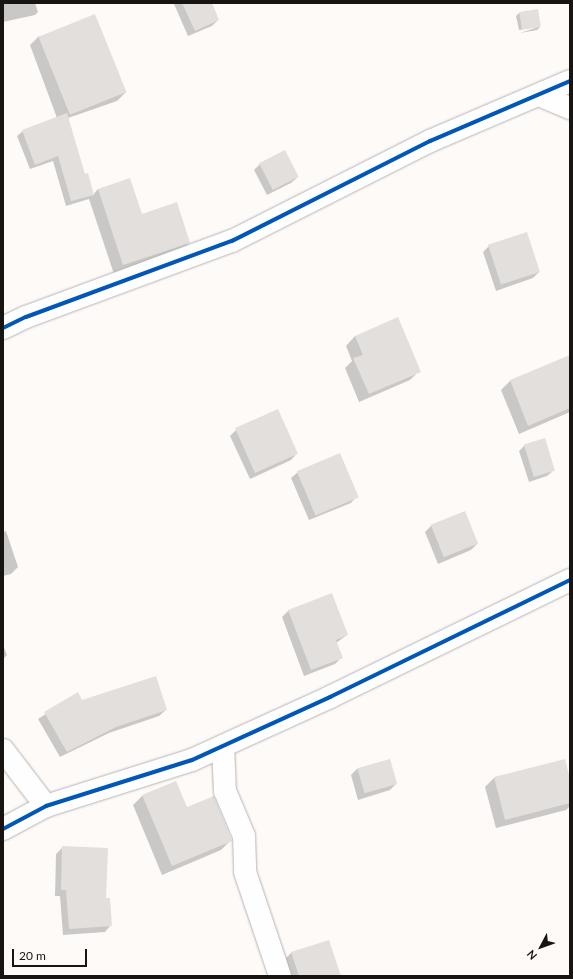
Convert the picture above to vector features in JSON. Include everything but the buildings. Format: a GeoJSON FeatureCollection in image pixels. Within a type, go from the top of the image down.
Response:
{"type":"FeatureCollection","features":[{"type":"Feature","properties":{"kind":"street"},"geometry":{"type":"LineString","coordinates":[[3,328],[26,317],[232,241],[430,141],[570,81]]}},
{"type":"Feature","properties":{"kind":"street"},"geometry":{"type":"LineString","coordinates":[[539,95],[570,108]]}},
{"type":"Feature","properties":{"kind":"street"},"geometry":{"type":"LineString","coordinates":[[3,829],[46,806],[192,760],[570,580]]}},
{"type":"Feature","properties":{"kind":"street"},"geometry":{"type":"LineString","coordinates":[[223,746],[225,791],[244,836],[245,872],[280,976]]}},
{"type":"Feature","properties":{"kind":"street"},"geometry":{"type":"LineString","coordinates":[[3,750],[46,806]]}},
{"type":"Feature","properties":{"kind":"cycle path"},"geometry":{"type":"LineString","coordinates":[[3,328],[26,317],[232,241],[430,141],[570,81]]}},
{"type":"Feature","properties":{"kind":"cycle path"},"geometry":{"type":"LineString","coordinates":[[3,829],[46,806],[192,760],[330,697],[570,580]]}}]}
